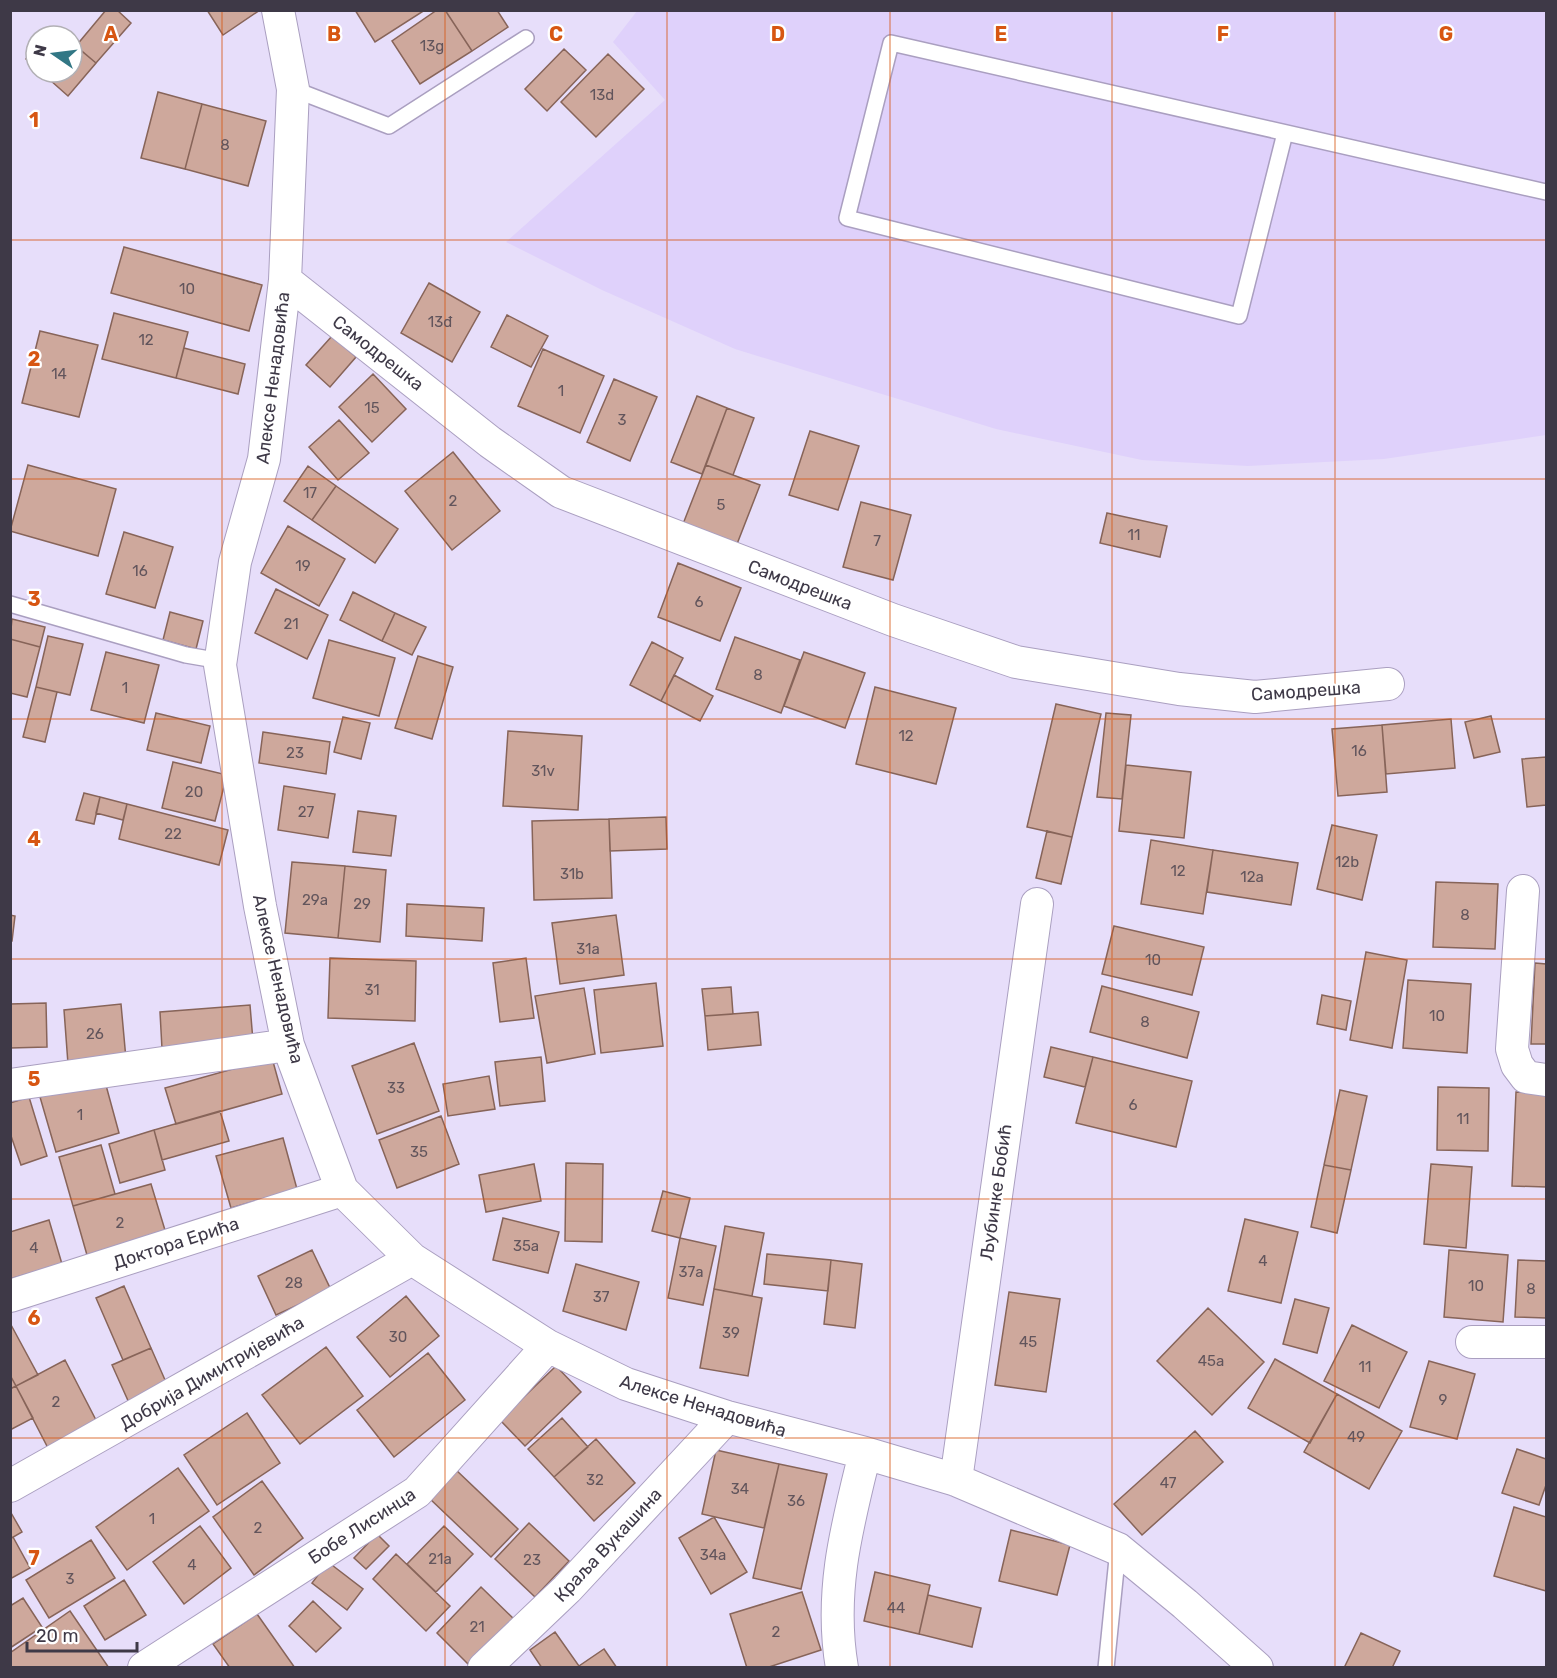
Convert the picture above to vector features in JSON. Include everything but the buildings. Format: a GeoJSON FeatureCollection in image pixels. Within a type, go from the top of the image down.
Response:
{"type":"FeatureCollection","features":[{"type":"Feature","properties":{"kind":"street","name":"Алексе Ненадовића"},"geometry":{"type":"LineString","coordinates":[[278,10],[293,88],[285,280],[264,459],[235,562],[221,661],[260,906],[288,1045],[342,1190],[412,1259],[548,1346],[626,1384],[727,1417],[865,1453],[956,1480],[1118,1549],[1257,1668]]}},
{"type":"Feature","properties":{"kind":"street","name":"Самодрешка"},"geometry":{"type":"LineString","coordinates":[[285,280],[490,442],[561,492],[893,620],[1016,662],[1179,688],[1255,696],[1388,684]]}},
{"type":"Feature","properties":{"kind":"street"},"geometry":{"type":"LineString","coordinates":[[1523,891],[1512,1050],[1517,1065],[1526,1077],[1546,1080]]}},
{"type":"Feature","properties":{"kind":"street","name":"Љубинке Бобић"},"geometry":{"type":"LineString","coordinates":[[956,1480],[1037,904]]}},
{"type":"Feature","properties":{"kind":"street"},"geometry":{"type":"LineString","coordinates":[[10,1086],[288,1045]]}},
{"type":"Feature","properties":{"kind":"street","name":"Доктора Ерића"},"geometry":{"type":"LineString","coordinates":[[10,1296],[342,1190]]}},
{"type":"Feature","properties":{"kind":"street","name":"Добрија Димитријевића"},"geometry":{"type":"LineString","coordinates":[[10,1486],[412,1259]]}},
{"type":"Feature","properties":{"kind":"street"},"geometry":{"type":"LineString","coordinates":[[1472,1342],[1546,1342]]}},
{"type":"Feature","properties":{"kind":"street","name":"Бобе Лисинца"},"geometry":{"type":"LineString","coordinates":[[144,1668],[417,1492],[548,1346]]}},
{"type":"Feature","properties":{"kind":"street","name":"Краља Вукашина"},"geometry":{"type":"LineString","coordinates":[[484,1668],[567,1589],[727,1417]]}},
{"type":"Feature","properties":{"kind":"street"},"geometry":{"type":"LineString","coordinates":[[842,1668],[838,1640],[837,1595],[843,1540],[865,1453]]}},
{"type":"Feature","properties":{"kind":"lane"},"geometry":{"type":"LineString","coordinates":[[293,88],[389,126],[526,38]]}},
{"type":"Feature","properties":{"kind":"lane"},"geometry":{"type":"LineString","coordinates":[[1285,133],[1239,316],[847,218],[891,43],[1546,192]]}},
{"type":"Feature","properties":{"kind":"lane"},"geometry":{"type":"LineString","coordinates":[[10,604],[186,655],[221,661]]}},
{"type":"Feature","properties":{"kind":"lane"},"geometry":{"type":"LineString","coordinates":[[1106,1668],[1118,1549]]}},
{"type":"Feature","properties":{"kind":"shaded area"},"geometry":{"type":"Polygon","coordinates":[[[637,11],[1546,11],[1546,435],[1384,459],[1248,466],[1142,460],[996,429],[735,349],[602,290],[506,242],[665,100],[613,42],[637,11]]]}}]}
